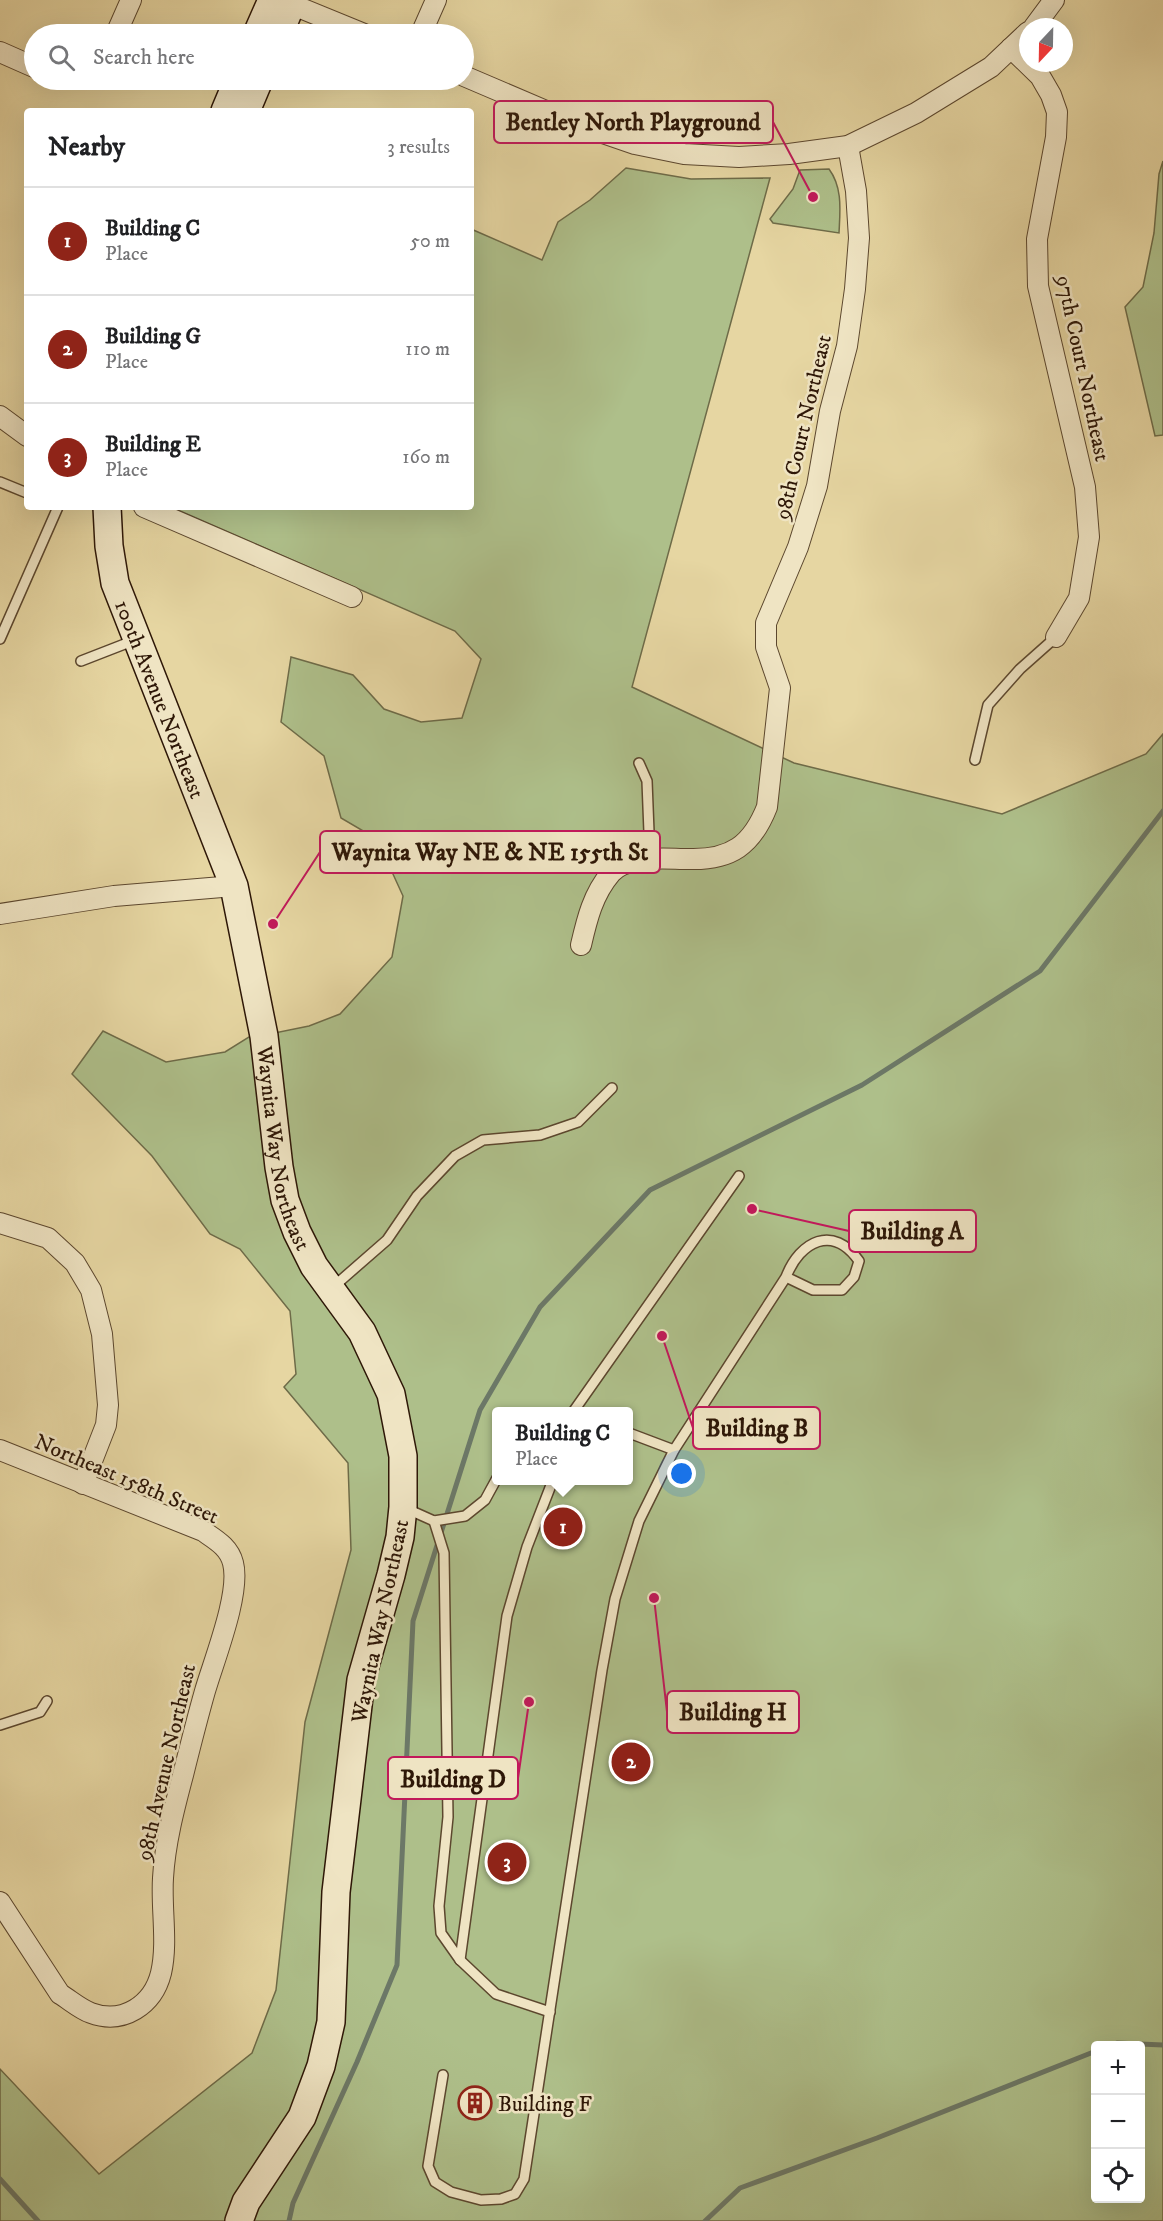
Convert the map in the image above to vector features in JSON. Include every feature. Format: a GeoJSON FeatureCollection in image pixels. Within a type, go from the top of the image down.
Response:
{"type":"FeatureCollection","features":[{"type":"Feature","properties":{"kind":"main road"},"geometry":{"type":"LineString","coordinates":[[265,24],[284,1]]}},
{"type":"Feature","properties":{"kind":"main road"},"geometry":{"type":"LineString","coordinates":[[281,24],[284,1]]}},
{"type":"Feature","properties":{"kind":"main road"},"geometry":{"type":"LineString","coordinates":[[226,108],[234,90]]}},
{"type":"Feature","properties":{"kind":"main road"},"geometry":{"type":"LineString","coordinates":[[247,108],[255,90]]}},
{"type":"Feature","properties":{"kind":"main road","name":"100th Avenue Northeast"},"geometry":{"type":"LineString","coordinates":[[107,510],[109,546],[115,583],[234,886]]}},
{"type":"Feature","properties":{"kind":"main road","name":"Waynita Way Northeast"},"geometry":{"type":"LineString","coordinates":[[234,886],[264,1035],[285,1200],[297,1232],[314,1266],[362,1332],[391,1394],[403,1456],[403,1507],[400,1537],[361,1680],[336,1892],[331,2022],[321,2066],[302,2117],[246,2202],[238,2221]]}},
{"type":"Feature","properties":{"kind":"street"},"geometry":{"type":"LineString","coordinates":[[120,24],[131,0]]}},
{"type":"Feature","properties":{"kind":"street"},"geometry":{"type":"LineString","coordinates":[[425,24],[436,0]]}},
{"type":"Feature","properties":{"kind":"street"},"geometry":{"type":"LineString","coordinates":[[1041,18],[1054,0]]}},
{"type":"Feature","properties":{"kind":"street"},"geometry":{"type":"LineString","coordinates":[[284,1],[340,24]]}},
{"type":"Feature","properties":{"kind":"street"},"geometry":{"type":"LineString","coordinates":[[474,80],[574,123],[635,144],[684,154],[739,157],[789,154],[848,146],[934,102],[991,67],[1019,40]]}},
{"type":"Feature","properties":{"kind":"street","name":"97th Court Northeast"},"geometry":{"type":"LineString","coordinates":[[1011,48],[1040,76],[1051,94],[1057,112],[1056,137],[1037,239],[1038,285],[1085,488],[1089,537],[1079,598],[1056,637]]}},
{"type":"Feature","properties":{"kind":"street"},"geometry":{"type":"LineString","coordinates":[[0,52],[24,63]]}},
{"type":"Feature","properties":{"kind":"street","name":"98th Court Northeast"},"geometry":{"type":"LineString","coordinates":[[581,945],[589,910],[599,890],[612,872],[628,862],[650,858],[693,860],[734,852],[753,834],[767,807],[780,688],[766,647],[766,623],[798,547],[817,486],[830,411],[847,346],[855,289],[859,238],[856,190],[848,146]]}},
{"type":"Feature","properties":{"kind":"street"},"geometry":{"type":"LineString","coordinates":[[0,416],[24,434]]}},
{"type":"Feature","properties":{"kind":"street"},"geometry":{"type":"LineString","coordinates":[[151,510],[352,597]]}},
{"type":"Feature","properties":{"kind":"street"},"geometry":{"type":"LineString","coordinates":[[0,914],[114,896],[234,886]]}},
{"type":"Feature","properties":{"kind":"street"},"geometry":{"type":"LineString","coordinates":[[0,1223],[48,1238],[75,1263],[92,1290],[102,1334],[108,1405],[106,1425],[83,1484]]}},
{"type":"Feature","properties":{"kind":"street","name":"Northeast 158th Street"},"geometry":{"type":"LineString","coordinates":[[0,1450],[203,1531],[224,1546],[231,1556]]}},
{"type":"Feature","properties":{"kind":"street","name":"98th Avenue Northeast"},"geometry":{"type":"LineString","coordinates":[[0,1902],[60,1994],[91,2013],[110,2017],[130,2013],[145,2002],[153,1992],[161,1973],[163,1877],[168,1839],[201,1705],[235,1587],[231,1556]]}},
{"type":"Feature","properties":{"kind":"lane"},"geometry":{"type":"LineString","coordinates":[[0,483],[24,492]]}},
{"type":"Feature","properties":{"kind":"lane"},"geometry":{"type":"LineString","coordinates":[[0,639],[57,510]]}},
{"type":"Feature","properties":{"kind":"lane"},"geometry":{"type":"LineString","coordinates":[[975,760],[988,705],[1020,669],[1056,637]]}},
{"type":"Feature","properties":{"kind":"lane"},"geometry":{"type":"LineString","coordinates":[[81,661],[137,639]]}},
{"type":"Feature","properties":{"kind":"lane"},"geometry":{"type":"LineString","coordinates":[[639,763],[646,781],[650,858]]}},
{"type":"Feature","properties":{"kind":"lane"},"geometry":{"type":"LineString","coordinates":[[330,1290],[387,1240],[417,1196],[455,1156],[483,1140],[540,1136],[578,1122],[612,1088]]}},
{"type":"Feature","properties":{"kind":"lane"},"geometry":{"type":"LineString","coordinates":[[577,1407],[739,1176]]}},
{"type":"Feature","properties":{"kind":"lane"},"geometry":{"type":"LineString","coordinates":[[443,2075],[428,2166],[435,2182],[451,2192],[481,2200],[501,2199],[515,2194],[524,2179],[602,1670],[615,1599],[639,1521],[674,1449],[786,1277],[792,1263],[814,1242],[833,1239],[850,1248],[859,1261],[854,1277],[842,1290],[813,1290],[786,1277]]}},
{"type":"Feature","properties":{"kind":"lane"},"geometry":{"type":"LineString","coordinates":[[633,1434],[674,1449]]}},
{"type":"Feature","properties":{"kind":"lane"},"geometry":{"type":"LineString","coordinates":[[403,1507],[434,1521],[465,1516],[485,1500],[493,1485]]}},
{"type":"Feature","properties":{"kind":"lane"},"geometry":{"type":"LineString","coordinates":[[460,1960],[507,1616],[527,1547],[551,1485]]}},
{"type":"Feature","properties":{"kind":"lane"},"geometry":{"type":"LineString","coordinates":[[434,1521],[444,1552],[448,1817],[439,1906],[441,1933],[460,1960],[496,1994],[550,2012]]}},
{"type":"Feature","properties":{"kind":"lane"},"geometry":{"type":"LineString","coordinates":[[0,1725],[40,1712],[47,1701]]}},
{"type":"Feature","properties":{"kind":"green space"},"geometry":{"type":"Polygon","coordinates":[[[1163,161],[1163,435],[1155,436],[1125,307],[1143,287],[1154,233],[1159,174],[1163,161]]]}},
{"type":"Feature","properties":{"kind":"green space"},"geometry":{"type":"Polygon","coordinates":[[[626,168],[691,179],[770,178],[632,687],[794,763],[1002,814],[1146,754],[1163,734],[1163,2221],[0,2221],[0,2069],[99,2174],[252,2053],[276,1990],[305,1722],[351,1550],[348,1463],[284,1387],[296,1374],[290,1311],[240,1249],[210,1234],[152,1156],[72,1074],[103,1031],[166,1062],[225,1052],[262,1029],[265,1035],[309,1026],[340,1014],[392,957],[403,896],[377,839],[341,818],[324,756],[281,722],[291,657],[353,675],[384,709],[421,722],[462,718],[481,659],[455,631],[178,510],[474,510],[474,230],[542,260],[558,222],[590,200],[626,168]]]}},
{"type":"Feature","properties":{"kind":"green space"},"geometry":{"type":"Polygon","coordinates":[[[829,169],[839,192],[839,233],[773,223],[770,219],[793,189],[800,170],[829,169]]]}},
{"type":"Feature","properties":{"kind":"waterway"},"geometry":{"type":"LineString","coordinates":[[289,2221],[293,2203],[357,2062],[397,1965],[413,1621],[480,1410],[540,1307],[650,1190],[862,1085],[1040,971],[1163,811]]}},
{"type":"Feature","properties":{"kind":"waterway"},"geometry":{"type":"LineString","coordinates":[[1145,2044],[1163,2045]]}},
{"type":"Feature","properties":{"kind":"waterway"},"geometry":{"type":"LineString","coordinates":[[705,2221],[740,2188],[877,2138],[1091,2053]]}},
{"type":"Feature","properties":{"kind":"waterway"},"geometry":{"type":"LineString","coordinates":[[0,2179],[38,2221]]}},
{"type":"Feature","properties":{"kind":"place","name":"Bentley North Playground"},"geometry":{"type":"Point","coordinates":[813,197]}},
{"type":"Feature","properties":{"kind":"place","name":"Waynita Way NE & NE 155th St"},"geometry":{"type":"Point","coordinates":[273,924]}},
{"type":"Feature","properties":{"kind":"place","name":"Building A"},"geometry":{"type":"Point","coordinates":[752,1209]}},
{"type":"Feature","properties":{"kind":"place","name":"Building B"},"geometry":{"type":"Point","coordinates":[662,1336]}},
{"type":"Feature","properties":{"kind":"place","name":"Building C"},"geometry":{"type":"Point","coordinates":[563,1527]}},
{"type":"Feature","properties":{"kind":"place","name":"Building H"},"geometry":{"type":"Point","coordinates":[654,1598]}},
{"type":"Feature","properties":{"kind":"place","name":"Building D"},"geometry":{"type":"Point","coordinates":[529,1702]}},
{"type":"Feature","properties":{"kind":"place","name":"Building G"},"geometry":{"type":"Point","coordinates":[631,1762]}},
{"type":"Feature","properties":{"kind":"place","name":"Building E"},"geometry":{"type":"Point","coordinates":[507,1862]}},
{"type":"Feature","properties":{"kind":"place","name":"Building F"},"geometry":{"type":"Point","coordinates":[475,2103]}}]}
